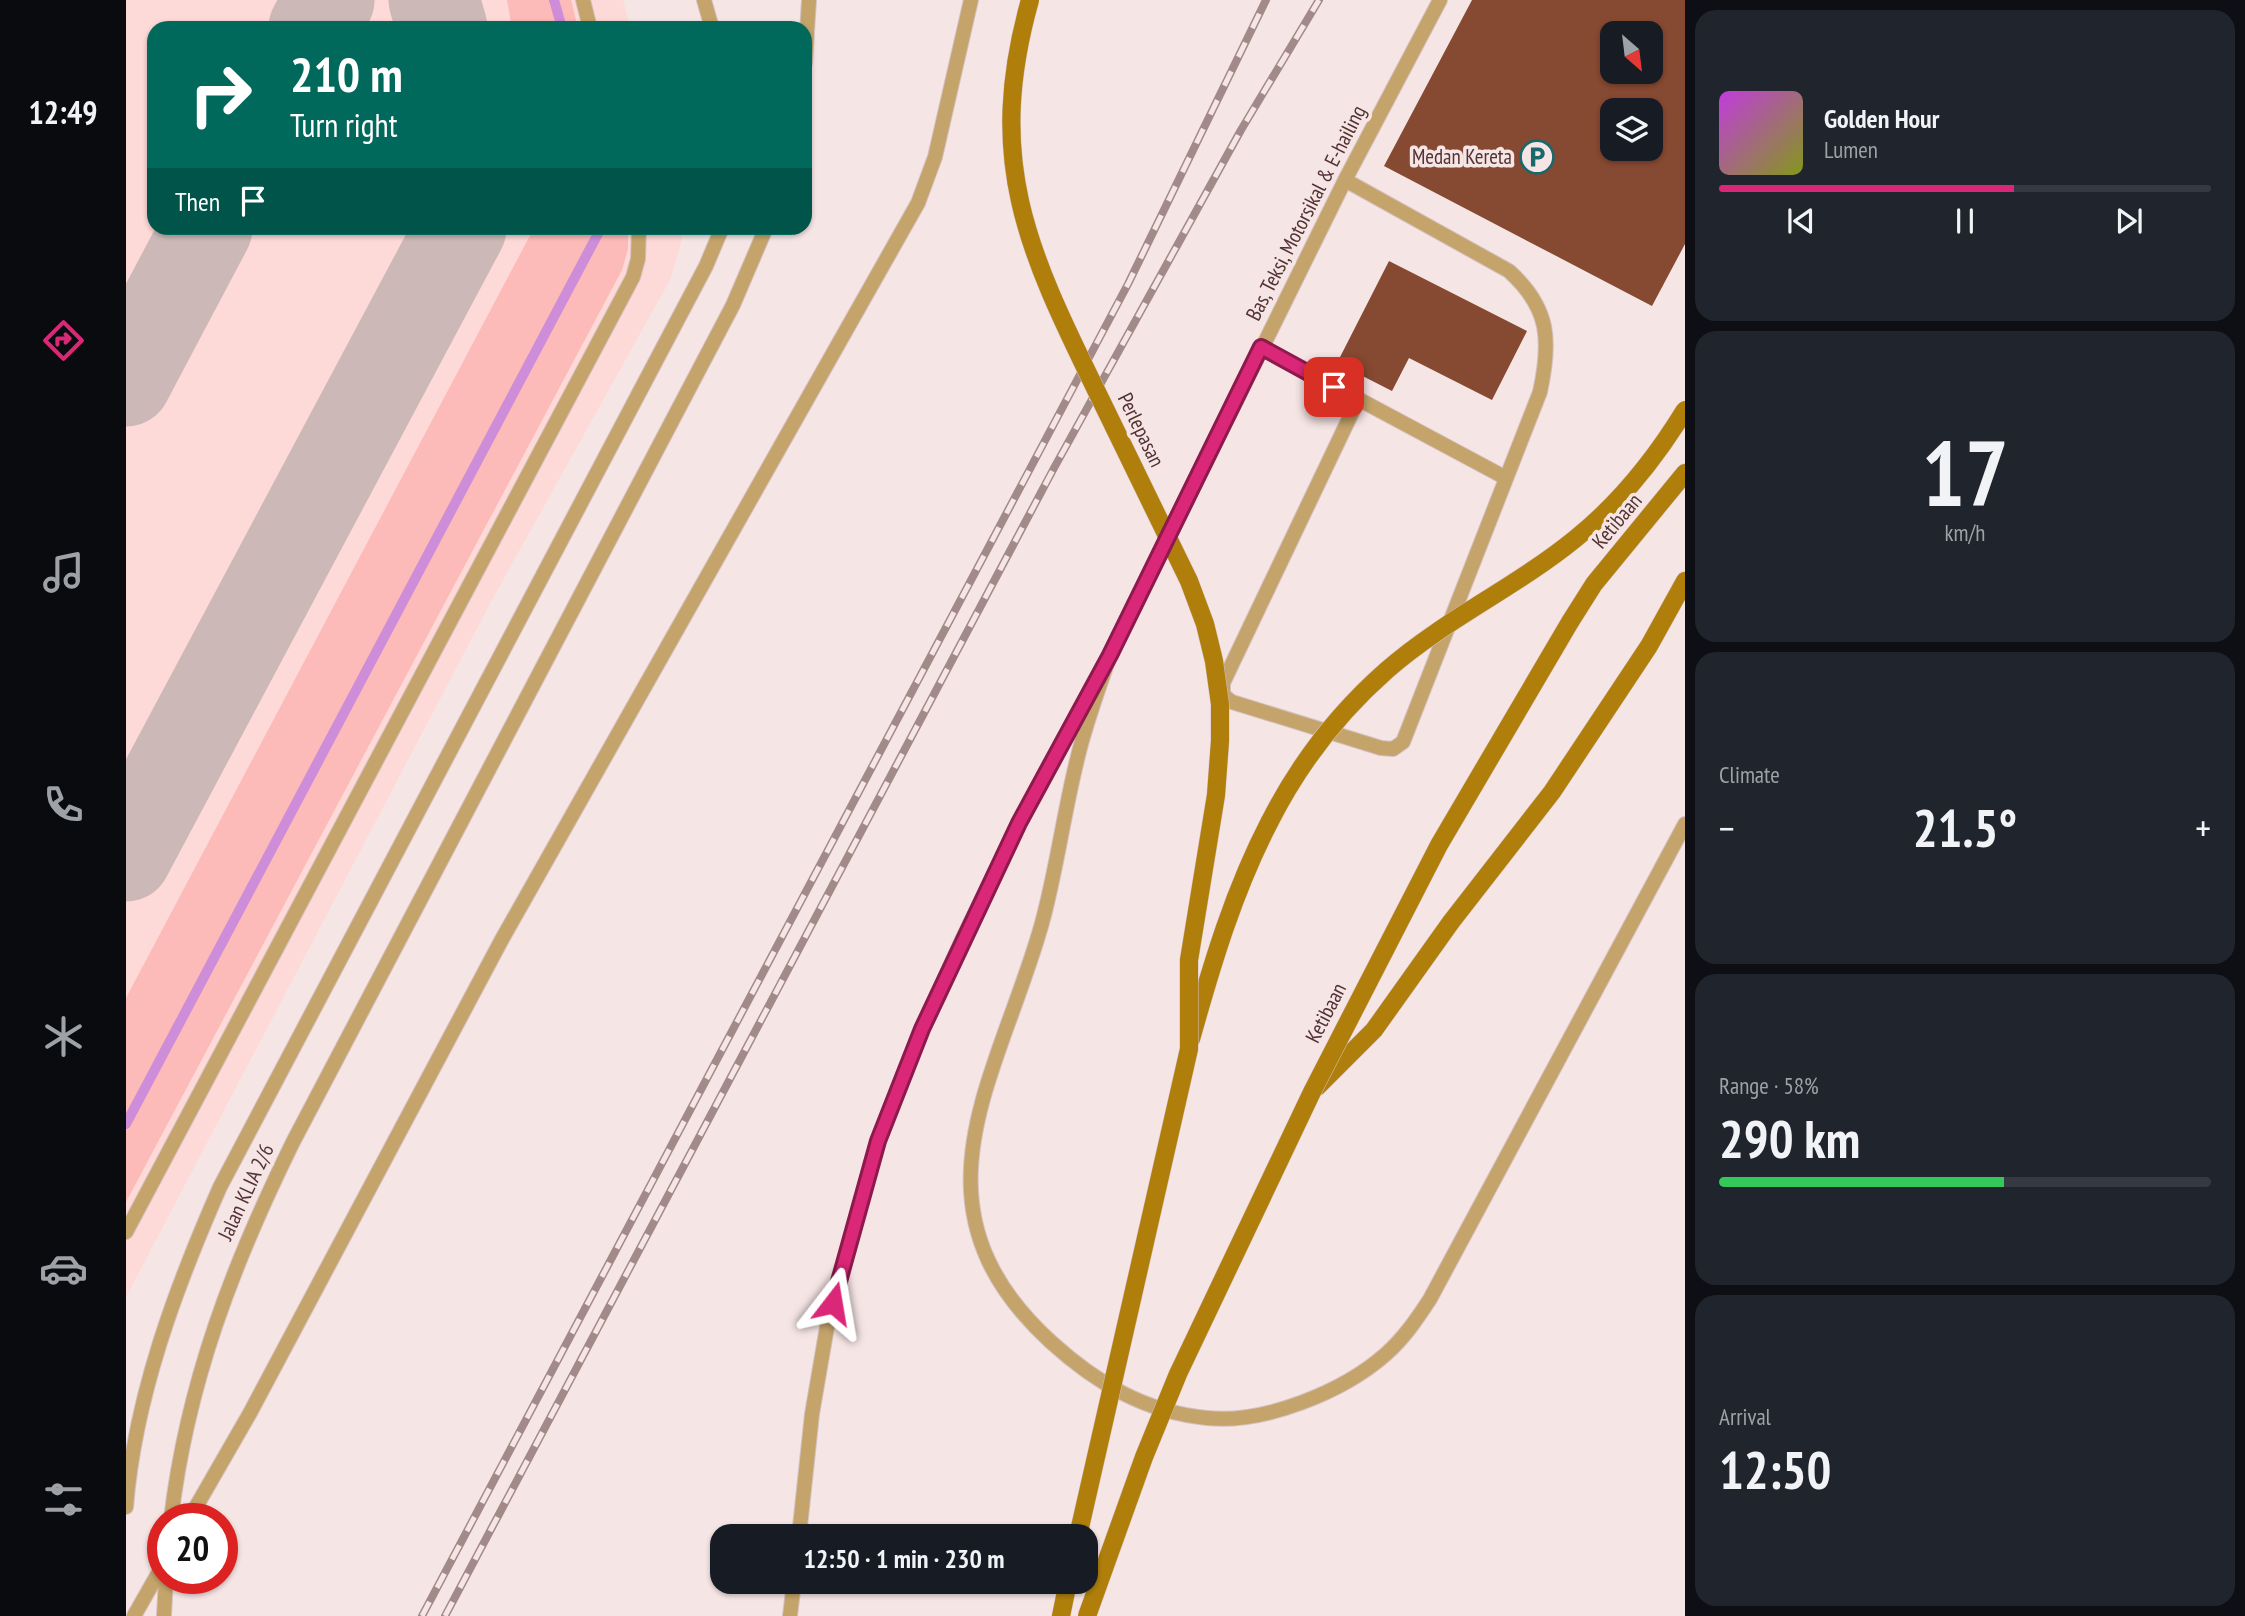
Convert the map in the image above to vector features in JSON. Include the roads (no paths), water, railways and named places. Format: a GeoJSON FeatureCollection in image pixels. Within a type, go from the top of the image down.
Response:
{"type":"FeatureCollection","features":[{"type":"Feature","properties":{"kind":"main road","name":"Perlepasan"},"geometry":{"type":"LineString","coordinates":[[1030,0],[1012,87],[1010,136],[1014,177],[1024,219],[1038,267],[1060,318],[1189,581],[1214,661],[1220,704],[1219,755],[1216,795],[1189,960],[1188,1049]]}},
{"type":"Feature","properties":{"kind":"main road"},"geometry":{"type":"LineString","coordinates":[[1081,1524],[1188,1049],[1211,970],[1248,863],[1293,776],[1318,743],[1387,670],[1575,539],[1606,512],[1639,478],[1685,410]]}},
{"type":"Feature","properties":{"kind":"main road","name":"Ketibaan"},"geometry":{"type":"LineString","coordinates":[[1087,1616],[1144,1457],[1178,1374],[1312,1092],[1439,845],[1594,584],[1685,473]]}},
{"type":"Feature","properties":{"kind":"main road"},"geometry":{"type":"LineString","coordinates":[[1312,1092],[1374,1030],[1416,968],[1552,792],[1648,646],[1685,580]]}},
{"type":"Feature","properties":{"kind":"main road"},"geometry":{"type":"LineString","coordinates":[[1061,1616],[1066,1594]]}},
{"type":"Feature","properties":{"kind":"lane"},"geometry":{"type":"LineString","coordinates":[[583,0],[588,21]]}},
{"type":"Feature","properties":{"kind":"lane"},"geometry":{"type":"LineString","coordinates":[[704,0],[710,21]]}},
{"type":"Feature","properties":{"kind":"lane"},"geometry":{"type":"LineString","coordinates":[[808,21],[809,0]]}},
{"type":"Feature","properties":{"kind":"lane"},"geometry":{"type":"LineString","coordinates":[[198,1503],[250,1413],[501,941],[918,203],[935,157],[971,0]]}},
{"type":"Feature","properties":{"kind":"lane","name":"Bas, Teksi, Motorsikal & E-hailing"},"geometry":{"type":"LineString","coordinates":[[800,1524],[812,1414],[827,1326],[878,1141],[922,1029],[1019,823],[1110,655],[1345,180],[1440,0]]}},
{"type":"Feature","properties":{"kind":"lane"},"geometry":{"type":"LineString","coordinates":[[1345,180],[1509,271],[1526,286],[1539,308],[1546,332],[1548,357],[1540,392],[1403,742],[1393,749],[1381,748],[1231,702],[1223,695],[1223,683],[1358,400]]}},
{"type":"Feature","properties":{"kind":"lane"},"geometry":{"type":"LineString","coordinates":[[126,1232],[633,276],[638,259],[639,235]]}},
{"type":"Feature","properties":{"kind":"lane"},"geometry":{"type":"LineString","coordinates":[[126,1507],[147,1391],[161,1341],[198,1236],[220,1186],[706,265],[719,235]]}},
{"type":"Feature","properties":{"kind":"lane","name":"Jalan KLIA 2/6"},"geometry":{"type":"LineString","coordinates":[[174,1503],[186,1429],[199,1375],[233,1273],[293,1142],[727,317],[763,235]]}},
{"type":"Feature","properties":{"kind":"lane"},"geometry":{"type":"LineString","coordinates":[[1261,347],[1507,478]]}},
{"type":"Feature","properties":{"kind":"lane"},"geometry":{"type":"LineString","coordinates":[[1110,655],[1079,751],[1041,926],[979,1109],[972,1146],[970,1182],[974,1216],[984,1246],[997,1278],[1018,1307],[1040,1332],[1092,1375],[1156,1409],[1222,1420],[1260,1415],[1294,1405],[1330,1390],[1362,1371],[1385,1355],[1409,1330],[1430,1299],[1685,824]]}},
{"type":"Feature","properties":{"kind":"lane"},"geometry":{"type":"LineString","coordinates":[[134,1616],[147,1594]]}},
{"type":"Feature","properties":{"kind":"lane"},"geometry":{"type":"LineString","coordinates":[[164,1616],[165,1594]]}},
{"type":"Feature","properties":{"kind":"lane"},"geometry":{"type":"LineString","coordinates":[[790,1616],[793,1594]]}},
{"type":"Feature","properties":{"kind":"waterway"},"geometry":{"type":"LineString","coordinates":[[554,0],[560,21]]}},
{"type":"Feature","properties":{"kind":"waterway"},"geometry":{"type":"LineString","coordinates":[[126,1124],[597,235]]}},
{"type":"Feature","properties":{"kind":"railway"},"geometry":{"type":"LineString","coordinates":[[422,1616],[1128,284],[1266,0]]}},
{"type":"Feature","properties":{"kind":"railway"},"geometry":{"type":"LineString","coordinates":[[445,1616],[1054,468],[1241,130],[1319,0]]}},
{"type":"Feature","properties":{"kind":"place","name":"Medan Kereta"},"geometry":{"type":"Point","coordinates":[1537,157]}}]}
